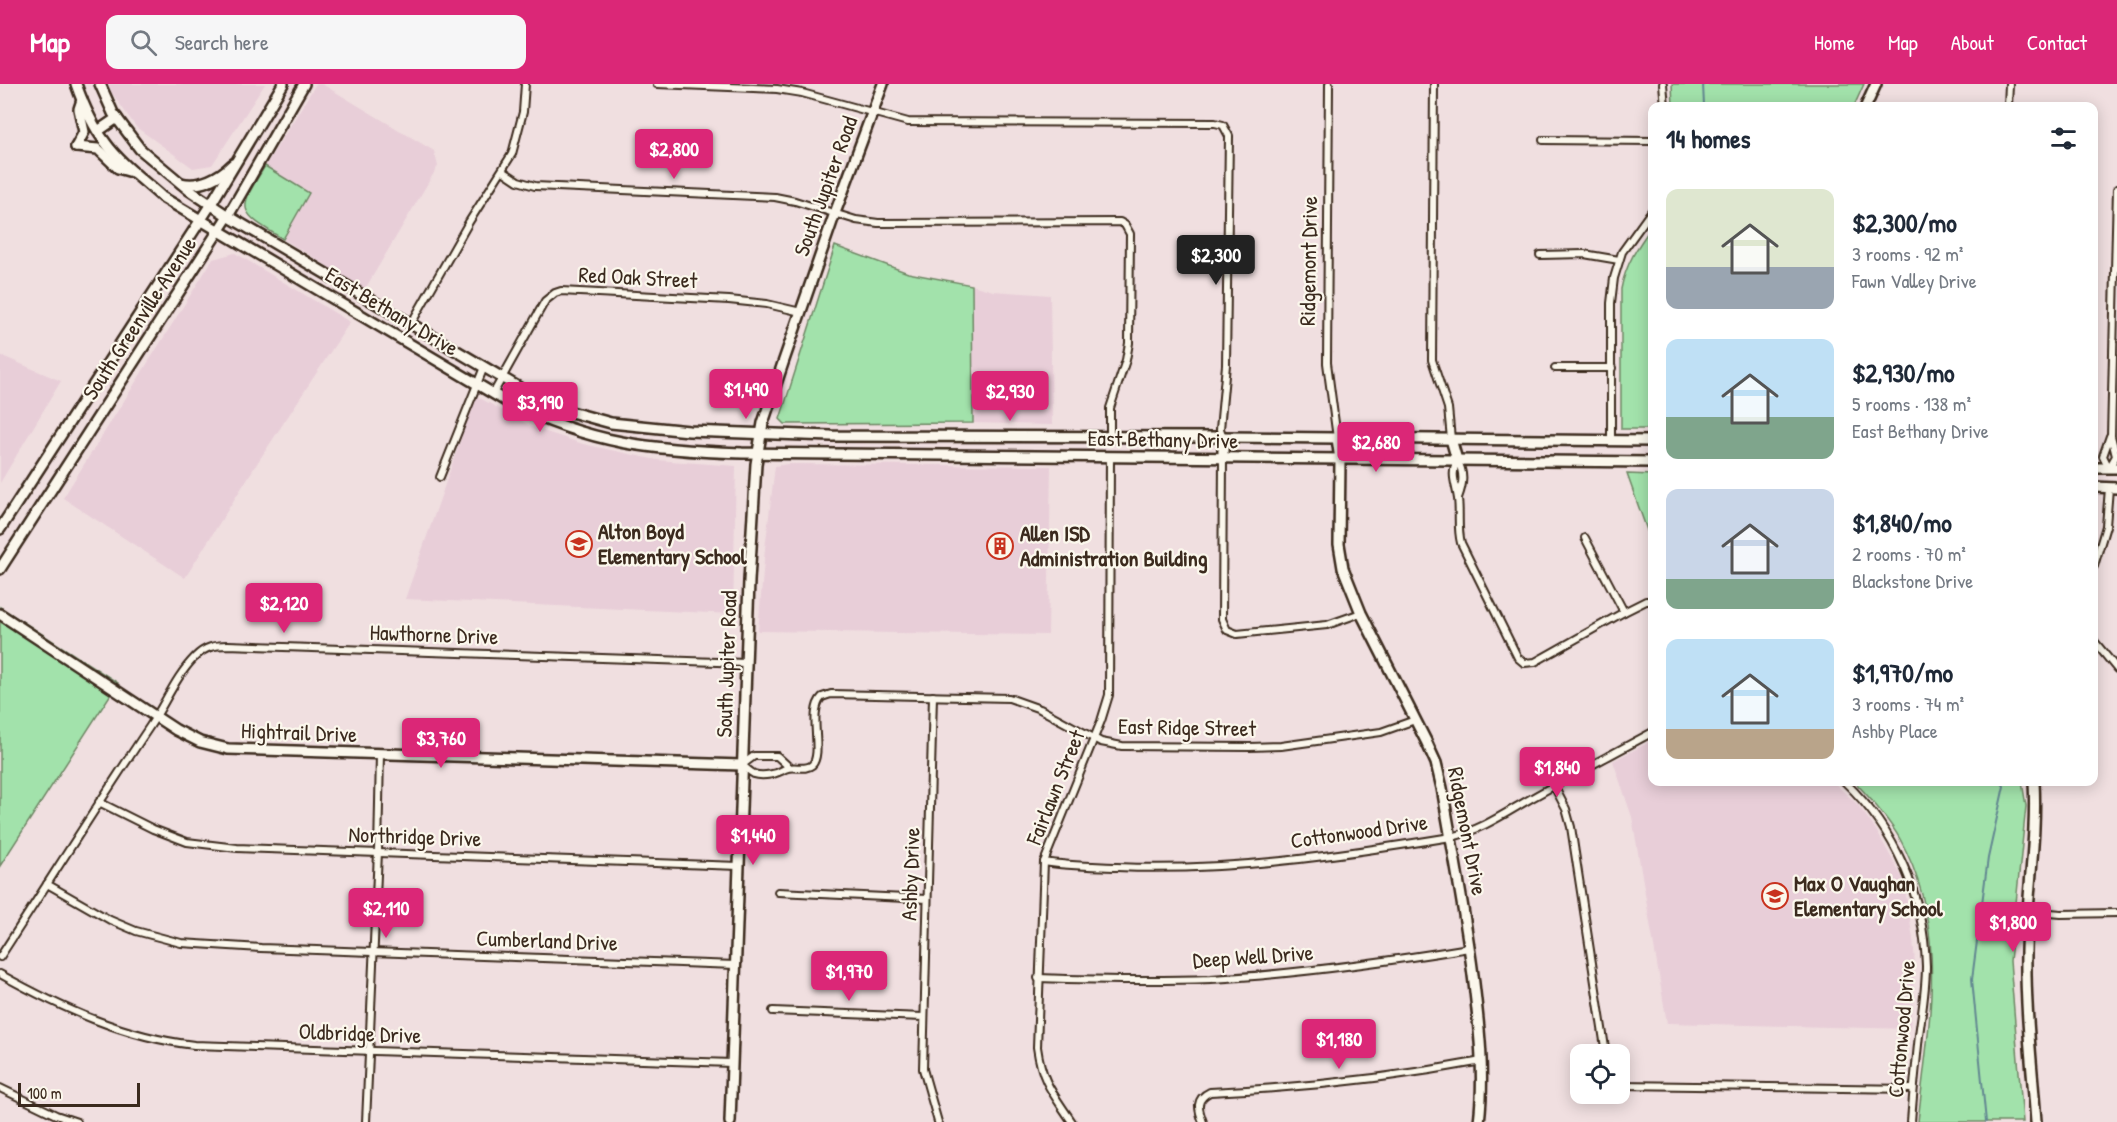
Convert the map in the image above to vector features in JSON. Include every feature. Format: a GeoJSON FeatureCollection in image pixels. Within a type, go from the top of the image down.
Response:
{"type":"FeatureCollection","features":[{"type":"Feature","properties":{"kind":"main road","name":"East Bethany Drive"},"geometry":{"type":"LineString","coordinates":[[76,84],[104,142],[133,172],[162,197],[493,394],[532,415],[604,440],[663,449],[758,453],[1648,462]]}},
{"type":"Feature","properties":{"kind":"main road","name":"East Bethany Drive"},"geometry":{"type":"LineString","coordinates":[[100,84],[117,118],[140,149],[179,183],[228,216],[531,394],[571,412],[629,426],[689,431],[831,436],[1648,441]]}},
{"type":"Feature","properties":{"kind":"main road","name":"South Greenville Avenue"},"geometry":{"type":"LineString","coordinates":[[0,529],[211,204],[283,84]]}},
{"type":"Feature","properties":{"kind":"main road","name":"South Greenville Avenue"},"geometry":{"type":"LineString","coordinates":[[0,569],[228,216],[304,84]]}},
{"type":"Feature","properties":{"kind":"main road","name":"South Jupiter Road"},"geometry":{"type":"LineString","coordinates":[[730,1122],[746,663],[752,522],[758,453],[763,423],[835,213],[883,84]]}},
{"type":"Feature","properties":{"kind":"main road"},"geometry":{"type":"LineString","coordinates":[[1868,102],[1876,84]]}},
{"type":"Feature","properties":{"kind":"main road"},"geometry":{"type":"LineString","coordinates":[[82,99],[79,109],[84,132],[76,147],[98,149],[118,168],[133,172]]}},
{"type":"Feature","properties":{"kind":"main road"},"geometry":{"type":"LineString","coordinates":[[98,131],[117,118]]}},
{"type":"Feature","properties":{"kind":"main road"},"geometry":{"type":"LineString","coordinates":[[179,183],[194,185],[205,182],[227,170],[241,156]]}},
{"type":"Feature","properties":{"kind":"main road"},"geometry":{"type":"LineString","coordinates":[[311,286],[320,271]]}},
{"type":"Feature","properties":{"kind":"main road"},"geometry":{"type":"LineString","coordinates":[[401,340],[411,324]]}},
{"type":"Feature","properties":{"kind":"main road"},"geometry":{"type":"LineString","coordinates":[[564,428],[571,412]]}},
{"type":"Feature","properties":{"kind":"main road"},"geometry":{"type":"LineString","coordinates":[[75,414],[93,425]]}},
{"type":"Feature","properties":{"kind":"main road"},"geometry":{"type":"LineString","coordinates":[[940,435],[940,456]]}},
{"type":"Feature","properties":{"kind":"main road"},"geometry":{"type":"LineString","coordinates":[[1110,437],[1110,458]]}},
{"type":"Feature","properties":{"kind":"main road"},"geometry":{"type":"LineString","coordinates":[[1223,437],[1223,459]]}},
{"type":"Feature","properties":{"kind":"main road","name":"Ridgemont Drive"},"geometry":{"type":"LineString","coordinates":[[1337,438],[1340,460],[1340,554],[1343,568],[1361,613],[1436,763],[1443,788],[1469,948],[1482,1061],[1479,1122]]}},
{"type":"Feature","properties":{"kind":"main road"},"geometry":{"type":"LineString","coordinates":[[1451,439],[1457,460]]}},
{"type":"Feature","properties":{"kind":"main road"},"geometry":{"type":"LineString","coordinates":[[2098,487],[2113,488],[2113,468]]}},
{"type":"Feature","properties":{"kind":"main road","name":"Hightrail Drive"},"geometry":{"type":"LineString","coordinates":[[0,614],[187,736],[228,749],[742,765]]}},
{"type":"Feature","properties":{"kind":"main road"},"geometry":{"type":"LineString","coordinates":[[2034,786],[2036,807],[2026,995],[2036,1122]]}},
{"type":"Feature","properties":{"kind":"street"},"geometry":{"type":"LineString","coordinates":[[411,324],[469,222],[503,171],[517,140],[523,112],[525,84]]}},
{"type":"Feature","properties":{"kind":"street"},"geometry":{"type":"LineString","coordinates":[[657,84],[777,89],[817,96],[897,120],[925,123],[1215,123],[1226,128],[1229,135],[1228,277],[1227,365],[1221,419],[1223,437]]}},
{"type":"Feature","properties":{"kind":"street","name":"Ridgemont Drive"},"geometry":{"type":"LineString","coordinates":[[1329,84],[1326,363],[1337,438]]}},
{"type":"Feature","properties":{"kind":"street"},"geometry":{"type":"LineString","coordinates":[[1434,84],[1432,360],[1448,408],[1451,439]]}},
{"type":"Feature","properties":{"kind":"street"},"geometry":{"type":"LineString","coordinates":[[1664,84],[1665,102]]}},
{"type":"Feature","properties":{"kind":"street"},"geometry":{"type":"LineString","coordinates":[[2008,102],[2009,84]]}},
{"type":"Feature","properties":{"kind":"street"},"geometry":{"type":"LineString","coordinates":[[1543,140],[1648,141]]}},
{"type":"Feature","properties":{"kind":"street"},"geometry":{"type":"LineString","coordinates":[[503,171],[518,181],[536,186],[756,195],[795,201],[856,220],[878,223],[1115,221],[1125,225],[1131,240],[1129,343],[1126,360],[1110,408],[1110,437]]}},
{"type":"Feature","properties":{"kind":"street"},"geometry":{"type":"LineString","coordinates":[[2113,468],[2116,456],[2111,436],[2117,189]]}},
{"type":"Feature","properties":{"kind":"street"},"geometry":{"type":"LineString","coordinates":[[1611,441],[1611,303],[1614,278],[1619,260],[1648,216]]}},
{"type":"Feature","properties":{"kind":"street"},"geometry":{"type":"LineString","coordinates":[[1540,255],[1584,254],[1619,260]]}},
{"type":"Feature","properties":{"kind":"street","name":"Red Oak Street"},"geometry":{"type":"LineString","coordinates":[[493,394],[545,302],[561,291],[739,301],[767,304],[801,312]]}},
{"type":"Feature","properties":{"kind":"street"},"geometry":{"type":"LineString","coordinates":[[440,477],[484,367]]}},
{"type":"Feature","properties":{"kind":"street"},"geometry":{"type":"LineString","coordinates":[[1555,368],[1612,368]]}},
{"type":"Feature","properties":{"kind":"street"},"geometry":{"type":"LineString","coordinates":[[2111,436],[2103,456],[2113,468]]}},
{"type":"Feature","properties":{"kind":"street","name":"Fairlawn Street"},"geometry":{"type":"LineString","coordinates":[[1072,1122],[1053,1095],[1040,1070],[1037,1047],[1044,862],[1101,721],[1108,695],[1110,458]]}},
{"type":"Feature","properties":{"kind":"street"},"geometry":{"type":"LineString","coordinates":[[1223,459],[1222,619],[1227,630],[1237,634],[1308,627],[1340,622],[1361,613]]}},
{"type":"Feature","properties":{"kind":"street"},"geometry":{"type":"LineString","coordinates":[[1457,460],[1462,468],[1462,486],[1458,498],[1461,543],[1516,655],[1524,663],[1535,662],[1648,601]]}},
{"type":"Feature","properties":{"kind":"street"},"geometry":{"type":"LineString","coordinates":[[2098,553],[2113,488]]}},
{"type":"Feature","properties":{"kind":"street"},"geometry":{"type":"LineString","coordinates":[[1586,538],[1624,612]]}},
{"type":"Feature","properties":{"kind":"street","name":"Hawthorne Drive"},"geometry":{"type":"LineString","coordinates":[[0,957],[187,666],[209,646],[746,663]]}},
{"type":"Feature","properties":{"kind":"street"},"geometry":{"type":"LineString","coordinates":[[2098,646],[2117,669]]}},
{"type":"Feature","properties":{"kind":"street","name":"East Ridge Street"},"geometry":{"type":"LineString","coordinates":[[822,697],[831,694],[992,697],[1023,702],[1094,738],[1122,746],[1267,747],[1380,732],[1415,720]]}},
{"type":"Feature","properties":{"kind":"street","name":"Ashby Drive"},"geometry":{"type":"LineString","coordinates":[[933,696],[923,1069],[938,1122]]}},
{"type":"Feature","properties":{"kind":"street","name":"Hightrail Drive"},"geometry":{"type":"LineString","coordinates":[[789,767],[777,756],[754,756],[742,765],[754,774],[777,774],[789,767],[808,767],[815,760],[816,706],[822,697]]}},
{"type":"Feature","properties":{"kind":"street","name":"Cottonwood Drive"},"geometry":{"type":"LineString","coordinates":[[1044,862],[1059,865],[1135,868],[1233,865],[1336,855],[1451,837],[1469,833],[1489,824],[1648,735]]}},
{"type":"Feature","properties":{"kind":"street"},"geometry":{"type":"LineString","coordinates":[[366,1122],[380,754]]}},
{"type":"Feature","properties":{"kind":"street"},"geometry":{"type":"LineString","coordinates":[[1554,786],[1566,809],[1571,827],[1604,1044]]}},
{"type":"Feature","properties":{"kind":"street","name":"Cottonwood Drive"},"geometry":{"type":"LineString","coordinates":[[1849,786],[1877,816],[1892,840],[1909,878],[1924,938],[1926,967],[1911,1122]]}},
{"type":"Feature","properties":{"kind":"street","name":"Northridge Drive"},"geometry":{"type":"LineString","coordinates":[[99,802],[170,836],[200,845],[739,866]]}},
{"type":"Feature","properties":{"kind":"street","name":"Cumberland Drive"},"geometry":{"type":"LineString","coordinates":[[48,884],[110,921],[136,931],[181,943],[261,948],[736,965]]}},
{"type":"Feature","properties":{"kind":"street"},"geometry":{"type":"LineString","coordinates":[[778,892],[927,899]]}},
{"type":"Feature","properties":{"kind":"street"},"geometry":{"type":"LineString","coordinates":[[2029,911],[2061,914],[2117,913]]}},
{"type":"Feature","properties":{"kind":"street","name":"Deep Well Drive"},"geometry":{"type":"LineString","coordinates":[[1038,978],[1211,979],[1338,967],[1469,948]]}},
{"type":"Feature","properties":{"kind":"street","name":"Oldbridge Drive"},"geometry":{"type":"LineString","coordinates":[[0,974],[88,1018],[148,1038],[194,1045],[732,1063]]}},
{"type":"Feature","properties":{"kind":"street"},"geometry":{"type":"LineString","coordinates":[[773,1011],[923,1017]]}},
{"type":"Feature","properties":{"kind":"street"},"geometry":{"type":"LineString","coordinates":[[1203,1122],[1198,1106],[1204,1095],[1210,1092],[1359,1080],[1482,1061]]}},
{"type":"Feature","properties":{"kind":"street"},"geometry":{"type":"LineString","coordinates":[[1630,1084],[1914,1089]]}},
{"type":"Feature","properties":{"kind":"street"},"geometry":{"type":"LineString","coordinates":[[0,1089],[77,1122]]}},
{"type":"Feature","properties":{"kind":"shaded area"},"geometry":{"type":"Polygon","coordinates":[[[109,84],[265,84],[212,165],[193,168],[136,127],[112,93],[109,84]]]}},
{"type":"Feature","properties":{"kind":"shaded area"},"geometry":{"type":"Polygon","coordinates":[[[316,84],[322,84],[434,151],[438,166],[365,289],[254,221],[247,211],[246,197],[316,84]]]}},
{"type":"Feature","properties":{"kind":"shaded area"},"geometry":{"type":"Polygon","coordinates":[[[235,253],[350,322],[185,578],[63,498],[213,259],[235,253]]]}},
{"type":"Feature","properties":{"kind":"shaded area"},"geometry":{"type":"Polygon","coordinates":[[[972,285],[993,291],[1050,295],[1052,425],[973,423],[972,285]]]}},
{"type":"Feature","properties":{"kind":"shaded area"},"geometry":{"type":"Polygon","coordinates":[[[0,355],[61,381],[0,483],[0,355]]]}},
{"type":"Feature","properties":{"kind":"shaded area","name":"Alton Boyd Elementary School"},"geometry":{"type":"Polygon","coordinates":[[[476,396],[534,428],[583,444],[657,460],[736,466],[733,614],[405,599],[476,396]]]}},
{"type":"Feature","properties":{"kind":"shaded area"},"geometry":{"type":"Polygon","coordinates":[[[788,464],[1051,466],[1048,635],[758,631],[775,466],[788,464]]]}},
{"type":"Feature","properties":{"kind":"shaded area","name":"Max O Vaughan Elementary School"},"geometry":{"type":"Polygon","coordinates":[[[1648,743],[1648,786],[1837,786],[1858,805],[1876,830],[1903,879],[1915,964],[1910,1029],[1667,1023],[1632,817],[1613,761],[1648,743]]]}},
{"type":"Feature","properties":{"kind":"green space"},"geometry":{"type":"Polygon","coordinates":[[[1672,84],[1864,84],[1856,102],[1673,102],[1672,84]]]}},
{"type":"Feature","properties":{"kind":"green space"},"geometry":{"type":"Polygon","coordinates":[[[265,166],[309,193],[283,239],[257,222],[246,209],[246,201],[265,166]]]}},
{"type":"Feature","properties":{"kind":"green space"},"geometry":{"type":"Polygon","coordinates":[[[1648,233],[1648,429],[1621,429],[1621,289],[1629,263],[1648,233]]]}},
{"type":"Feature","properties":{"kind":"green space"},"geometry":{"type":"Polygon","coordinates":[[[835,246],[908,273],[972,285],[973,423],[785,424],[780,419],[835,246]]]}},
{"type":"Feature","properties":{"kind":"green space"},"geometry":{"type":"Polygon","coordinates":[[[1627,474],[1648,475],[1648,533],[1627,474]]]}},
{"type":"Feature","properties":{"kind":"green space"},"geometry":{"type":"Polygon","coordinates":[[[0,607],[118,683],[0,866],[0,607]]]}},
{"type":"Feature","properties":{"kind":"green space"},"geometry":{"type":"Polygon","coordinates":[[[1859,786],[2023,786],[2026,806],[2010,961],[2023,1122],[1918,1122],[1930,1014],[1932,978],[1930,943],[1925,908],[1916,874],[1900,839],[1859,786]]]}},
{"type":"Feature","properties":{"kind":"waterway"},"geometry":{"type":"LineString","coordinates":[[1703,84],[1704,102]]}},
{"type":"Feature","properties":{"kind":"waterway"},"geometry":{"type":"LineString","coordinates":[[1986,1122],[1972,979],[1988,858],[2004,786]]}},
{"type":"Feature","properties":{"kind":"place","name":"Alton Boyd Elementary School"},"geometry":{"type":"Point","coordinates":[579,544]}},
{"type":"Feature","properties":{"kind":"place","name":"Allen ISD Administration Building"},"geometry":{"type":"Point","coordinates":[1000,546]}},
{"type":"Feature","properties":{"kind":"place","name":"Max O Vaughan Elementary School"},"geometry":{"type":"Point","coordinates":[1775,896]}}]}
